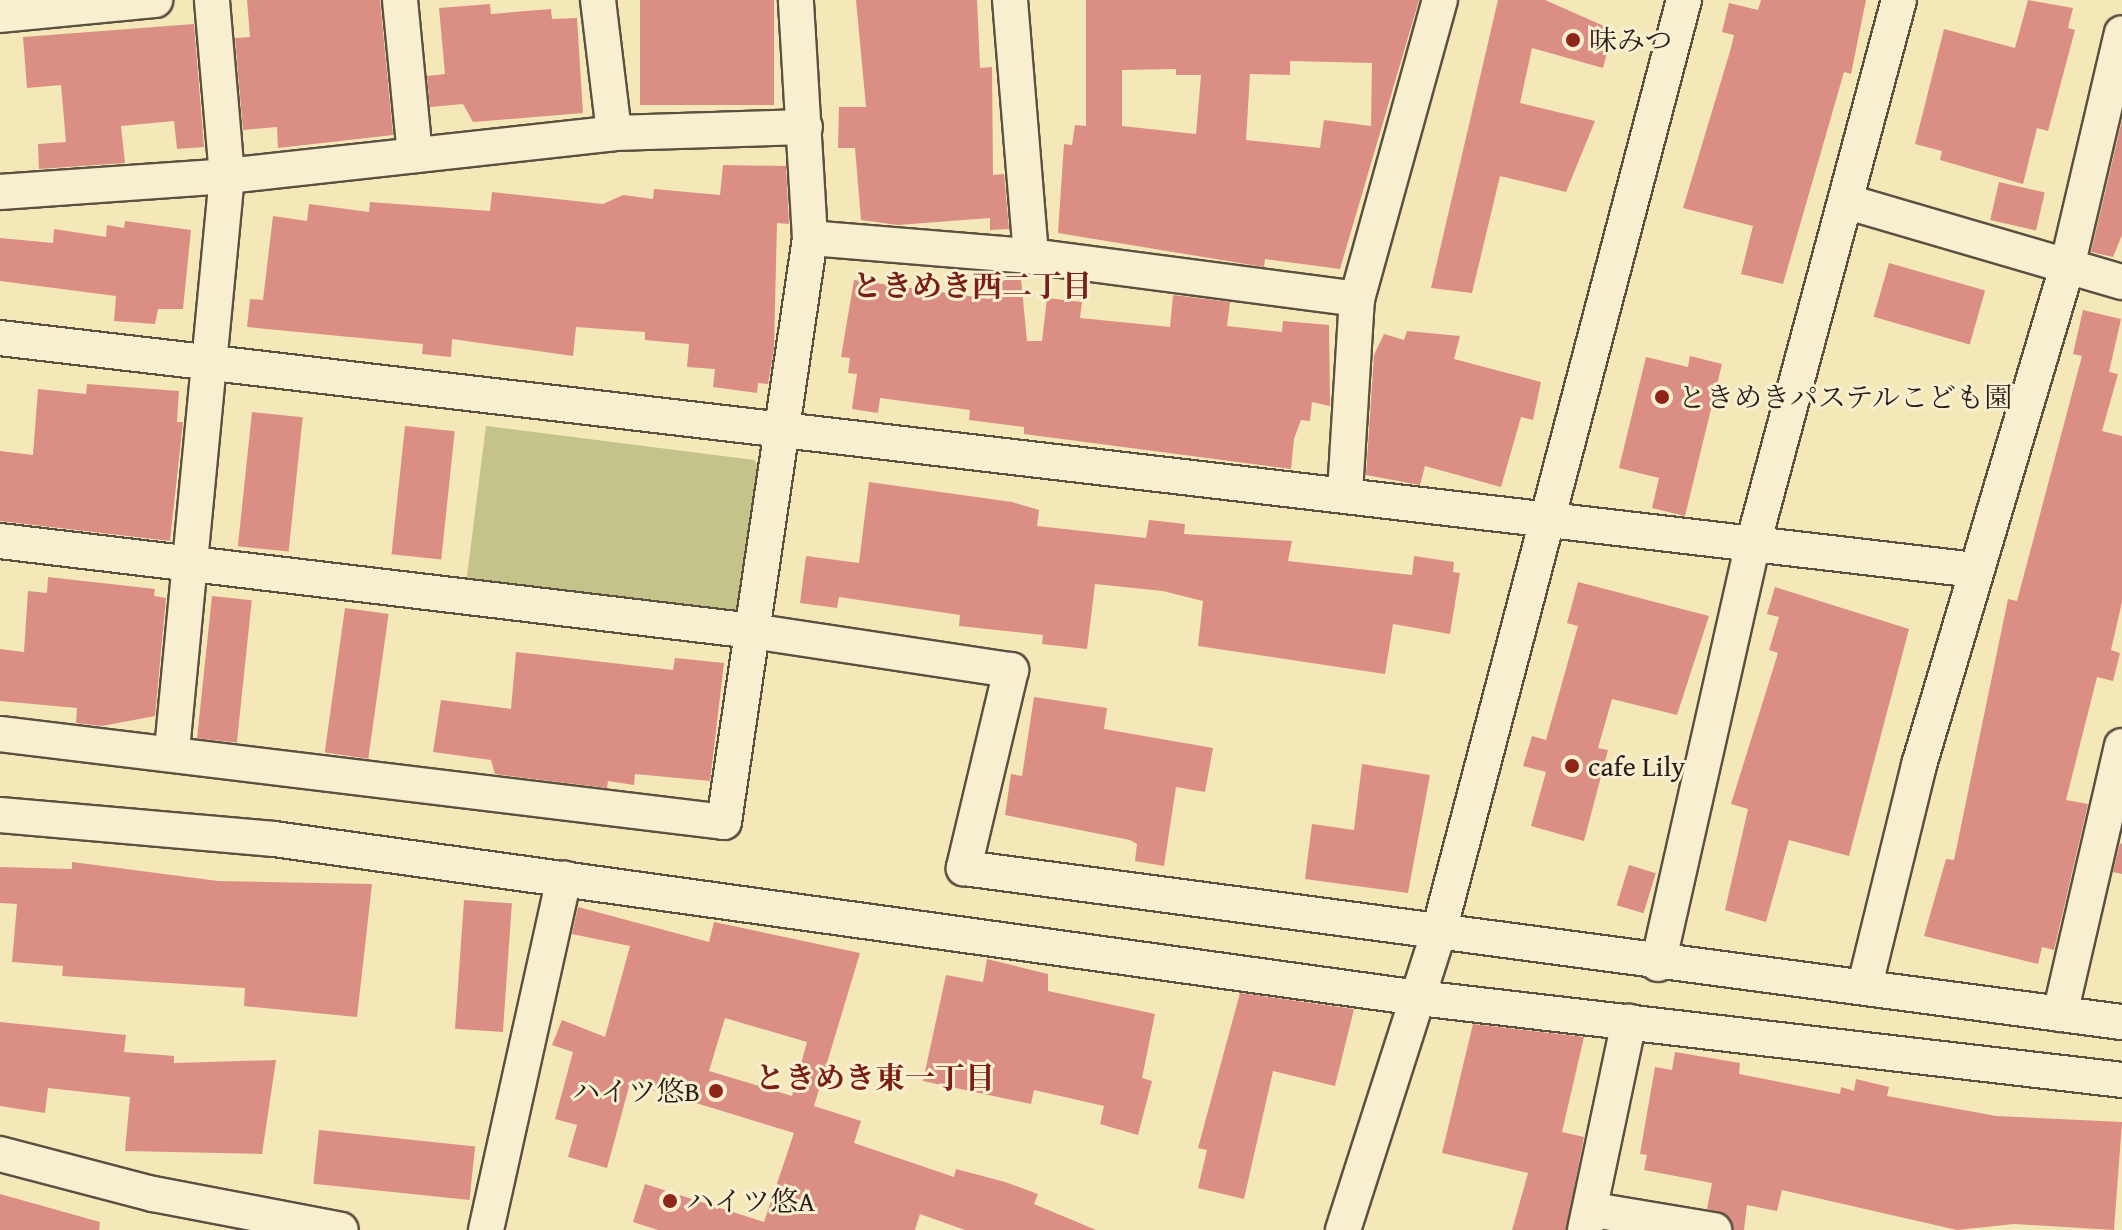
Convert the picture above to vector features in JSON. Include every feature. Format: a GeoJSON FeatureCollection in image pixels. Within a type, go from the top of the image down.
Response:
{"type":"FeatureCollection","features":[{"type":"Feature","properties":{"kind":"street"},"geometry":{"type":"LineString","coordinates":[[20,9],[155,0]]}},
{"type":"Feature","properties":{"kind":"street"},"geometry":{"type":"LineString","coordinates":[[172,750],[214,361],[227,176],[212,0]]}},
{"type":"Feature","properties":{"kind":"street"},"geometry":{"type":"LineString","coordinates":[[400,0],[415,155]]}},
{"type":"Feature","properties":{"kind":"street"},"geometry":{"type":"LineString","coordinates":[[598,0],[614,133]]}},
{"type":"Feature","properties":{"kind":"street"},"geometry":{"type":"LineString","coordinates":[[0,734],[172,750],[724,822],[810,238],[796,0]]}},
{"type":"Feature","properties":{"kind":"street"},"geometry":{"type":"LineString","coordinates":[[1010,0],[1031,256]]}},
{"type":"Feature","properties":{"kind":"street"},"geometry":{"type":"LineString","coordinates":[[1345,493],[1357,299],[1440,0]]}},
{"type":"Feature","properties":{"kind":"street"},"geometry":{"type":"LineString","coordinates":[[1343,1230],[1439,931],[1550,519],[1684,0]]}},
{"type":"Feature","properties":{"kind":"street"},"geometry":{"type":"LineString","coordinates":[[1658,964],[1753,544],[1848,202],[1899,0]]}},
{"type":"Feature","properties":{"kind":"street"},"geometry":{"type":"LineString","coordinates":[[1865,985],[1976,570],[2067,267],[2122,33]]}},
{"type":"Feature","properties":{"kind":"street"},"geometry":{"type":"LineString","coordinates":[[0,192],[227,176],[614,133],[805,127]]}},
{"type":"Feature","properties":{"kind":"street"},"geometry":{"type":"LineString","coordinates":[[1848,202],[2122,282]]}},
{"type":"Feature","properties":{"kind":"street"},"geometry":{"type":"LineString","coordinates":[[810,238],[1031,256],[1357,299]]}},
{"type":"Feature","properties":{"kind":"street"},"geometry":{"type":"LineString","coordinates":[[0,338],[214,361],[782,432],[1345,493],[1976,570]]}},
{"type":"Feature","properties":{"kind":"street"},"geometry":{"type":"LineString","coordinates":[[0,541],[752,631],[1011,670],[964,868],[1439,931],[1658,964],[1865,985],[2122,1022]]}},
{"type":"Feature","properties":{"kind":"street"},"geometry":{"type":"LineString","coordinates":[[2060,1014],[2122,746]]}},
{"type":"Feature","properties":{"kind":"street"},"geometry":{"type":"LineString","coordinates":[[0,815],[274,839],[1419,998],[2122,1080]]}},
{"type":"Feature","properties":{"kind":"street"},"geometry":{"type":"LineString","coordinates":[[486,1230],[564,879]]}},
{"type":"Feature","properties":{"kind":"street"},"geometry":{"type":"LineString","coordinates":[[1629,1022],[1589,1220],[1714,1230]]}},
{"type":"Feature","properties":{"kind":"street"},"geometry":{"type":"LineString","coordinates":[[0,1154],[153,1194],[341,1230]]}},
{"type":"Feature","properties":{"kind":"green space"},"geometry":{"type":"Polygon","coordinates":[[[486,426],[754,460],[764,473],[745,606],[731,618],[466,584],[486,426]]]}},
{"type":"Feature","properties":{"kind":"building"},"geometry":{"type":"Polygon","coordinates":[[[247,0],[380,0],[393,135],[278,148],[277,127],[243,130],[235,38],[250,37],[247,0]]]}},
{"type":"Feature","properties":{"kind":"building"},"geometry":{"type":"Polygon","coordinates":[[[640,0],[774,0],[774,105],[640,105],[640,0]]]}},
{"type":"Feature","properties":{"kind":"building"},"geometry":{"type":"Polygon","coordinates":[[[856,0],[977,0],[980,68],[992,67],[993,175],[1004,174],[1009,229],[990,230],[990,218],[898,225],[861,220],[855,148],[838,148],[839,107],[866,107],[856,0]]]}},
{"type":"Feature","properties":{"kind":"building"},"geometry":{"type":"Polygon","coordinates":[[[1086,0],[1419,0],[1340,269],[1265,259],[1264,267],[1058,233],[1064,144],[1072,145],[1075,125],[1086,126],[1086,0]],[[1290,61],[1290,75],[1250,74],[1246,140],[1320,148],[1324,120],[1371,126],[1372,63],[1290,61]],[[1176,69],[1122,70],[1122,126],[1196,134],[1201,75],[1176,75],[1176,69]]]}},
{"type":"Feature","properties":{"kind":"building"},"geometry":{"type":"Polygon","coordinates":[[[1498,0],[1545,0],[1613,30],[1603,68],[1532,48],[1520,103],[1595,121],[1566,192],[1500,176],[1472,293],[1431,288],[1498,0]]]}},
{"type":"Feature","properties":{"kind":"building"},"geometry":{"type":"Polygon","coordinates":[[[1761,0],[1866,0],[1851,74],[1844,72],[1783,284],[1741,274],[1753,226],[1683,208],[1734,35],[1722,32],[1729,3],[1758,10],[1761,0]]]}},
{"type":"Feature","properties":{"kind":"building"},"geometry":{"type":"Polygon","coordinates":[[[2028,0],[2073,8],[2068,28],[2075,30],[2048,131],[2037,128],[2023,184],[1940,160],[1942,151],[1915,144],[1944,29],[2015,48],[2028,0]]]}},
{"type":"Feature","properties":{"kind":"building"},"geometry":{"type":"Polygon","coordinates":[[[490,4],[491,14],[551,9],[552,19],[577,18],[583,113],[473,122],[463,104],[430,107],[427,76],[445,74],[439,8],[490,4]]]}},
{"type":"Feature","properties":{"kind":"building"},"geometry":{"type":"Polygon","coordinates":[[[194,24],[204,147],[177,149],[174,121],[121,126],[125,163],[39,169],[38,144],[66,142],[61,85],[27,88],[23,37],[194,24]]]}},
{"type":"Feature","properties":{"kind":"building"},"geometry":{"type":"Polygon","coordinates":[[[2122,120],[2122,235],[2113,257],[2091,252],[2122,120]]]}},
{"type":"Feature","properties":{"kind":"building"},"geometry":{"type":"Polygon","coordinates":[[[723,165],[786,166],[789,224],[777,223],[774,348],[768,384],[758,383],[757,393],[713,387],[715,369],[687,367],[689,344],[645,340],[645,332],[576,327],[573,356],[452,339],[451,357],[422,354],[423,344],[247,327],[250,299],[263,300],[273,216],[307,221],[309,204],[369,212],[370,202],[490,211],[492,192],[603,204],[623,195],[653,199],[654,189],[720,195],[723,165]]]}},
{"type":"Feature","properties":{"kind":"building"},"geometry":{"type":"Polygon","coordinates":[[[1999,182],[2045,193],[2036,231],[1990,220],[1999,182]]]}},
{"type":"Feature","properties":{"kind":"building"},"geometry":{"type":"Polygon","coordinates":[[[125,221],[191,230],[183,309],[158,309],[155,324],[114,321],[116,296],[0,281],[0,238],[53,243],[54,229],[106,237],[107,225],[124,228],[125,221]]]}},
{"type":"Feature","properties":{"kind":"building"},"geometry":{"type":"Polygon","coordinates":[[[1889,263],[1985,291],[1970,344],[1874,317],[1889,263]]]}},
{"type":"Feature","properties":{"kind":"building"},"geometry":{"type":"Polygon","coordinates":[[[992,276],[1021,279],[1027,341],[1042,341],[1047,298],[1082,302],[1080,318],[1170,327],[1173,295],[1230,302],[1227,326],[1282,332],[1283,321],[1329,325],[1330,406],[1312,402],[1310,421],[1301,420],[1294,439],[1291,469],[1024,434],[1024,427],[969,420],[970,410],[880,398],[878,413],[852,409],[857,374],[848,373],[850,358],[841,357],[854,280],[990,299],[992,276]]]}},
{"type":"Feature","properties":{"kind":"building"},"geometry":{"type":"Polygon","coordinates":[[[2083,310],[2121,319],[2109,372],[2118,374],[2102,431],[2122,436],[2122,602],[2111,650],[2120,653],[2113,681],[2097,677],[2066,800],[2088,804],[2054,950],[2042,947],[2038,964],[1924,936],[1946,859],[1954,860],[2008,599],[2017,601],[2082,356],[2073,354],[2083,310]]]}},
{"type":"Feature","properties":{"kind":"building"},"geometry":{"type":"Polygon","coordinates":[[[1407,331],[1460,336],[1454,359],[1541,382],[1533,420],[1521,417],[1501,487],[1425,466],[1420,485],[1366,475],[1374,355],[1384,334],[1404,340],[1407,331]]]}},
{"type":"Feature","properties":{"kind":"building"},"geometry":{"type":"Polygon","coordinates":[[[1690,356],[1722,364],[1685,516],[1652,508],[1659,478],[1619,468],[1646,357],[1688,367],[1690,356]]]}},
{"type":"Feature","properties":{"kind":"building"},"geometry":{"type":"Polygon","coordinates":[[[87,384],[179,391],[177,422],[183,422],[170,541],[0,521],[0,451],[33,455],[38,389],[86,394],[87,384]]]}},
{"type":"Feature","properties":{"kind":"building"},"geometry":{"type":"Polygon","coordinates":[[[252,412],[303,417],[289,552],[238,546],[252,412]]]}},
{"type":"Feature","properties":{"kind":"building"},"geometry":{"type":"Polygon","coordinates":[[[405,426],[455,431],[441,560],[392,554],[405,426]]]}},
{"type":"Feature","properties":{"kind":"building"},"geometry":{"type":"Polygon","coordinates":[[[869,482],[1012,502],[1039,510],[1037,526],[1146,538],[1149,520],[1185,524],[1184,534],[1292,541],[1288,561],[1412,575],[1414,556],[1454,562],[1453,572],[1460,573],[1450,634],[1393,624],[1385,674],[1198,646],[1203,601],[1163,591],[1095,584],[1087,649],[1042,644],[1043,635],[959,626],[960,615],[839,597],[837,608],[800,603],[806,556],[859,563],[869,482]]]}},
{"type":"Feature","properties":{"kind":"building"},"geometry":{"type":"Polygon","coordinates":[[[48,577],[155,589],[154,596],[166,598],[155,716],[102,726],[76,723],[77,708],[0,701],[0,649],[24,652],[28,591],[47,593],[48,577]]]}},
{"type":"Feature","properties":{"kind":"building"},"geometry":{"type":"Polygon","coordinates":[[[1578,582],[1709,616],[1677,715],[1612,699],[1598,748],[1608,750],[1584,841],[1531,826],[1546,772],[1523,766],[1532,736],[1546,740],[1578,626],[1567,623],[1578,582]]]}},
{"type":"Feature","properties":{"kind":"building"},"geometry":{"type":"Polygon","coordinates":[[[1775,587],[1909,629],[1849,856],[1789,840],[1766,922],[1725,910],[1748,809],[1731,804],[1778,653],[1769,650],[1779,617],[1767,614],[1775,587]]]}},
{"type":"Feature","properties":{"kind":"building"},"geometry":{"type":"Polygon","coordinates":[[[212,596],[252,600],[237,742],[197,738],[212,596]]]}},
{"type":"Feature","properties":{"kind":"building"},"geometry":{"type":"Polygon","coordinates":[[[345,608],[389,614],[368,759],[325,753],[345,608]]]}},
{"type":"Feature","properties":{"kind":"building"},"geometry":{"type":"Polygon","coordinates":[[[516,652],[673,670],[675,658],[724,663],[710,781],[635,774],[634,785],[608,781],[607,788],[495,774],[491,760],[433,752],[441,700],[511,709],[516,652]]]}},
{"type":"Feature","properties":{"kind":"building"},"geometry":{"type":"Polygon","coordinates":[[[1034,697],[1107,708],[1104,729],[1213,748],[1205,792],[1176,787],[1164,866],[1135,861],[1137,844],[1130,840],[1005,815],[1011,774],[1022,776],[1034,697]]]}},
{"type":"Feature","properties":{"kind":"building"},"geometry":{"type":"Polygon","coordinates":[[[1362,764],[1430,775],[1408,893],[1305,879],[1312,824],[1354,830],[1362,764]]]}},
{"type":"Feature","properties":{"kind":"building"},"geometry":{"type":"Polygon","coordinates":[[[2122,844],[2122,874],[2113,872],[2122,844]]]}},
{"type":"Feature","properties":{"kind":"building"},"geometry":{"type":"Polygon","coordinates":[[[72,862],[218,881],[372,884],[357,1017],[244,1006],[245,988],[62,976],[63,966],[12,962],[17,904],[0,903],[0,867],[72,869],[72,862]]]}},
{"type":"Feature","properties":{"kind":"building"},"geometry":{"type":"Polygon","coordinates":[[[1629,865],[1656,873],[1643,913],[1617,905],[1629,865]]]}},
{"type":"Feature","properties":{"kind":"building"},"geometry":{"type":"Polygon","coordinates":[[[464,900],[512,903],[503,1032],[455,1029],[464,900]]]}},
{"type":"Feature","properties":{"kind":"building"},"geometry":{"type":"Polygon","coordinates":[[[578,907],[709,942],[714,922],[860,953],[814,1106],[861,1121],[854,1143],[954,1177],[956,1169],[1005,1182],[1038,1194],[1034,1204],[1096,1230],[965,1230],[920,1214],[915,1230],[658,1230],[633,1222],[645,1184],[764,1222],[794,1133],[630,1083],[607,1168],[568,1157],[577,1125],[555,1119],[573,1052],[552,1045],[562,1020],[605,1037],[630,946],[572,934],[578,907]],[[725,1018],[709,1071],[792,1096],[807,1042],[725,1018]]]}},
{"type":"Feature","properties":{"kind":"building"},"geometry":{"type":"Polygon","coordinates":[[[987,959],[1048,974],[1048,991],[1155,1014],[1142,1078],[1152,1081],[1138,1135],[1100,1124],[1104,1106],[1034,1090],[1031,1104],[923,1081],[946,975],[983,982],[987,959]]]}},
{"type":"Feature","properties":{"kind":"building"},"geometry":{"type":"Polygon","coordinates":[[[1240,993],[1354,1009],[1335,1086],[1273,1071],[1244,1199],[1198,1188],[1207,1150],[1198,1148],[1240,993]]]}},
{"type":"Feature","properties":{"kind":"building"},"geometry":{"type":"Polygon","coordinates":[[[0,1022],[126,1035],[124,1052],[174,1056],[174,1063],[276,1060],[262,1154],[125,1151],[130,1097],[48,1088],[45,1113],[0,1106],[0,1022]]]}},
{"type":"Feature","properties":{"kind":"building"},"geometry":{"type":"Polygon","coordinates":[[[1473,1024],[1584,1037],[1562,1132],[1584,1137],[1566,1230],[1512,1230],[1528,1173],[1442,1153],[1473,1024]]]}},
{"type":"Feature","properties":{"kind":"building"},"geometry":{"type":"Polygon","coordinates":[[[1675,1052],[1740,1063],[1739,1074],[1840,1094],[1841,1087],[1854,1091],[1856,1079],[1889,1087],[1887,1096],[1996,1116],[2122,1122],[2114,1230],[2014,1224],[1957,1230],[1782,1190],[1777,1211],[1747,1205],[1744,1230],[1734,1230],[1726,1214],[1707,1209],[1712,1183],[1644,1170],[1647,1155],[1640,1154],[1655,1067],[1672,1070],[1675,1052]]]}},
{"type":"Feature","properties":{"kind":"building"},"geometry":{"type":"Polygon","coordinates":[[[319,1130],[475,1146],[469,1200],[313,1184],[319,1130]]]}},
{"type":"Feature","properties":{"kind":"building"},"geometry":{"type":"Polygon","coordinates":[[[0,1194],[100,1222],[99,1230],[0,1230],[0,1194]]]}},
{"type":"Feature","properties":{"kind":"place","name":"味みつ"},"geometry":{"type":"Point","coordinates":[1573,40]}},
{"type":"Feature","properties":{"kind":"place","name":"ときめきパステルこども園"},"geometry":{"type":"Point","coordinates":[1662,397]}},
{"type":"Feature","properties":{"kind":"place","name":"cafe Lily"},"geometry":{"type":"Point","coordinates":[1572,766]}},
{"type":"Feature","properties":{"kind":"place","name":"ハイツ悠B"},"geometry":{"type":"Point","coordinates":[716,1091]}},
{"type":"Feature","properties":{"kind":"place","name":"ハイツ悠A"},"geometry":{"type":"Point","coordinates":[670,1201]}},
{"type":"Feature","properties":{"kind":"district","name":"ときめき西二丁目"},"geometry":{"type":"Point","coordinates":[972,285]}},
{"type":"Feature","properties":{"kind":"district","name":"ときめき東一丁目"},"geometry":{"type":"Point","coordinates":[875,1077]}}]}
